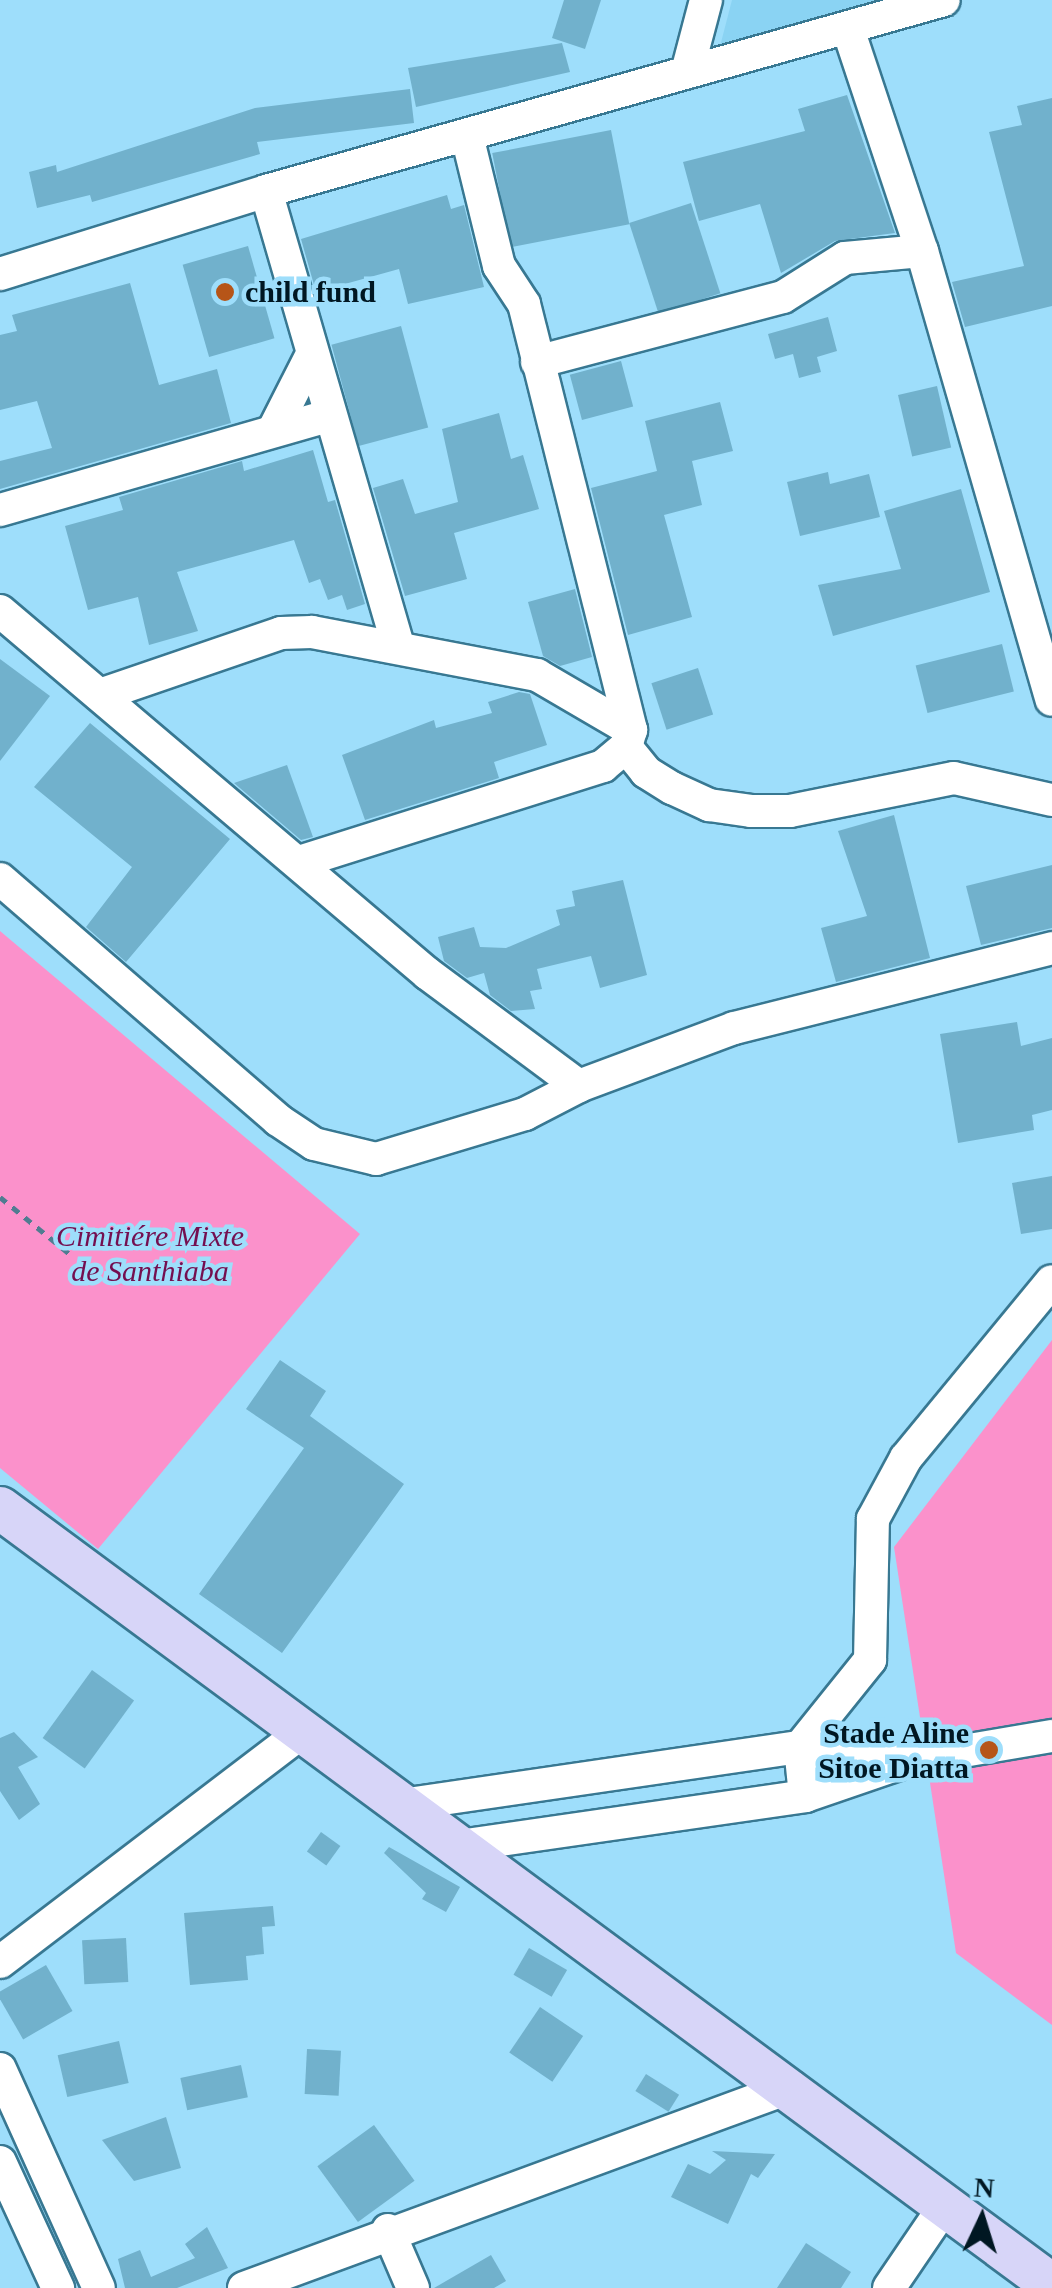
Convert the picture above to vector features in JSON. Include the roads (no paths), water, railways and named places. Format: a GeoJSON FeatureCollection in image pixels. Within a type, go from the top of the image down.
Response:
{"type":"FeatureCollection","features":[{"type":"Feature","properties":{"kind":"main road"},"geometry":{"type":"LineString","coordinates":[[0,1508],[299,1734],[791,2087],[1052,2286]]}},
{"type":"Feature","properties":{"kind":"street"},"geometry":{"type":"LineString","coordinates":[[687,72],[706,0]]}},
{"type":"Feature","properties":{"kind":"street"},"geometry":{"type":"LineString","coordinates":[[0,274],[266,191],[944,0]]}},
{"type":"Feature","properties":{"kind":"street"},"geometry":{"type":"LineString","coordinates":[[848,29],[922,251],[1052,700]]}},
{"type":"Feature","properties":{"kind":"street"},"geometry":{"type":"LineString","coordinates":[[467,136],[499,266],[524,304],[629,738],[646,772],[709,805],[751,811],[790,811],[954,778],[1052,800]]}},
{"type":"Feature","properties":{"kind":"street"},"geometry":{"type":"LineString","coordinates":[[266,191],[310,358],[398,645]]}},
{"type":"Feature","properties":{"kind":"street"},"geometry":{"type":"LineString","coordinates":[[537,362],[783,296],[845,258],[922,251]]}},
{"type":"Feature","properties":{"kind":"street"},"geometry":{"type":"LineString","coordinates":[[273,431],[310,358]]}},
{"type":"Feature","properties":{"kind":"street"},"geometry":{"type":"LineString","coordinates":[[0,510],[328,416]]}},
{"type":"Feature","properties":{"kind":"street"},"geometry":{"type":"LineString","coordinates":[[0,611],[428,974],[579,1086]]}},
{"type":"Feature","properties":{"kind":"street"},"geometry":{"type":"LineString","coordinates":[[100,695],[281,633],[398,645],[554,682],[629,738]]}},
{"type":"Feature","properties":{"kind":"street"},"geometry":{"type":"LineString","coordinates":[[299,862],[602,766],[629,738]]}},
{"type":"Feature","properties":{"kind":"street"},"geometry":{"type":"LineString","coordinates":[[0,879],[278,1120],[346,1155],[376,1159],[453,1140],[579,1086],[734,1028],[1052,948]]}},
{"type":"Feature","properties":{"kind":"street"},"geometry":{"type":"LineString","coordinates":[[805,1796],[800,1747],[870,1660],[873,1519],[906,1458],[1052,1280]]}},
{"type":"Feature","properties":{"kind":"street"},"geometry":{"type":"LineString","coordinates":[[0,1962],[299,1734]]}},
{"type":"Feature","properties":{"kind":"street"},"geometry":{"type":"LineString","coordinates":[[459,1846],[805,1796],[910,1760],[1052,1736]]}},
{"type":"Feature","properties":{"kind":"street"},"geometry":{"type":"LineString","coordinates":[[401,1805],[800,1747],[910,1760]]}},
{"type":"Feature","properties":{"kind":"street"},"geometry":{"type":"LineString","coordinates":[[0,2070],[100,2288]]}},
{"type":"Feature","properties":{"kind":"street"},"geometry":{"type":"LineString","coordinates":[[244,2288],[388,2230],[791,2087]]}},
{"type":"Feature","properties":{"kind":"street"},"geometry":{"type":"LineString","coordinates":[[0,2162],[58,2288]]}},
{"type":"Feature","properties":{"kind":"street"},"geometry":{"type":"LineString","coordinates":[[888,2288],[944,2207]]}},
{"type":"Feature","properties":{"kind":"street"},"geometry":{"type":"LineString","coordinates":[[388,2230],[413,2288]]}},
{"type":"Feature","properties":{"kind":"place","name":"child fund"},"geometry":{"type":"Point","coordinates":[225,292]}},
{"type":"Feature","properties":{"kind":"place","name":"Stade Aline Sitoe Diatta"},"geometry":{"type":"Point","coordinates":[989,1750]}},
{"type":"Feature","properties":{"kind":"park label","name":"Cimitiére Mixte de Santhiaba"},"geometry":{"type":"Point","coordinates":[150,1253]}}]}
